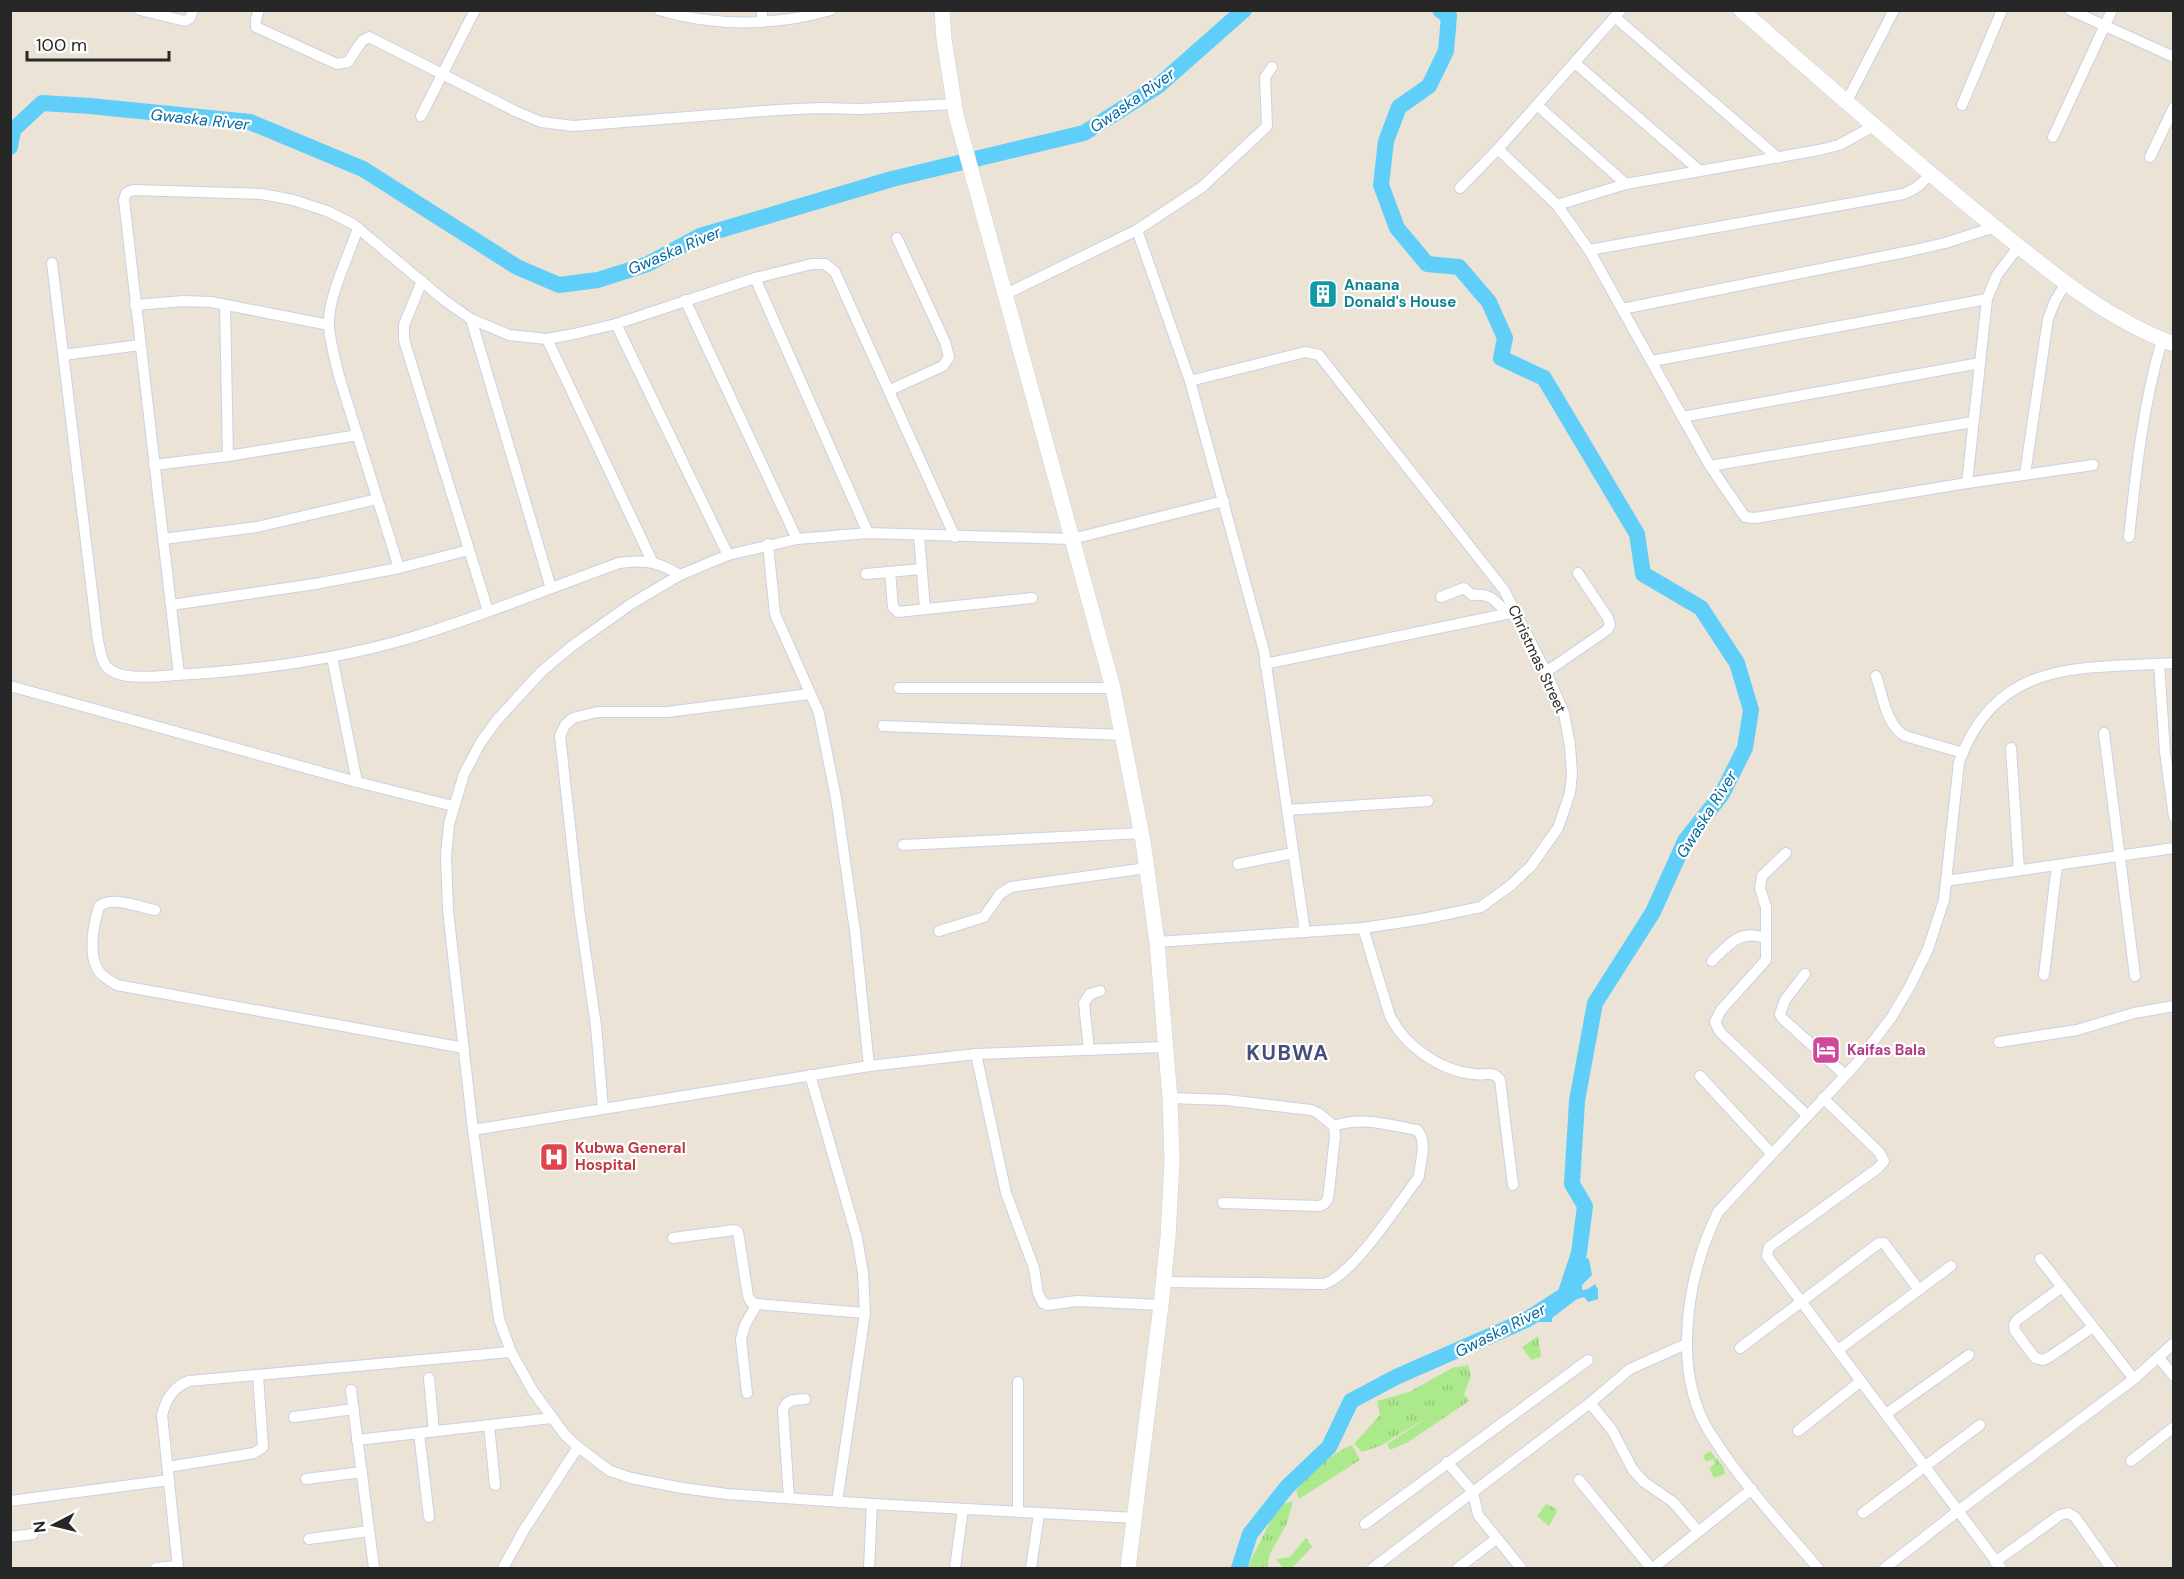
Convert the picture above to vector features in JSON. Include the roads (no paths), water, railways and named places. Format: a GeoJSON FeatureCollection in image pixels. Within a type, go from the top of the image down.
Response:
{"type":"FeatureCollection","features":[{"type":"Feature","properties":{"kind":"main road"},"geometry":{"type":"LineString","coordinates":[[942,10],[953,104],[1124,735],[1142,833],[1157,942],[1170,1098],[1172,1160],[1168,1237],[1161,1305],[1128,1569]]}},
{"type":"Feature","properties":{"kind":"main road"},"geometry":{"type":"LineString","coordinates":[[1741,10],[1930,174],[2066,283],[2112,314],[2168,342]]}},
{"type":"Feature","properties":{"kind":"street"},"geometry":{"type":"LineString","coordinates":[[140,10],[185,21],[190,18],[193,10]]}},
{"type":"Feature","properties":{"kind":"street"},"geometry":{"type":"LineString","coordinates":[[259,10],[256,27],[337,64],[348,62],[362,41],[369,37],[541,122],[573,126],[777,110],[861,109],[953,104]]}},
{"type":"Feature","properties":{"kind":"street"},"geometry":{"type":"LineString","coordinates":[[421,116],[475,10]]}},
{"type":"Feature","properties":{"kind":"street"},"geometry":{"type":"LineString","coordinates":[[659,10],[678,16],[710,21],[762,22],[805,17],[831,10]]}},
{"type":"Feature","properties":{"kind":"street"},"geometry":{"type":"LineString","coordinates":[[762,10],[762,22]]}},
{"type":"Feature","properties":{"kind":"street"},"geometry":{"type":"LineString","coordinates":[[1847,101],[1894,10]]}},
{"type":"Feature","properties":{"kind":"street"},"geometry":{"type":"LineString","coordinates":[[1962,105],[2002,10]]}},
{"type":"Feature","properties":{"kind":"street"},"geometry":{"type":"LineString","coordinates":[[2070,10],[2174,57]]}},
{"type":"Feature","properties":{"kind":"street"},"geometry":{"type":"LineString","coordinates":[[2054,137],[2112,10]]}},
{"type":"Feature","properties":{"kind":"street"},"geometry":{"type":"LineString","coordinates":[[1460,188],[1498,150],[1619,14],[1778,158]]}},
{"type":"Feature","properties":{"kind":"street"},"geometry":{"type":"LineString","coordinates":[[1575,63],[1700,170]]}},
{"type":"Feature","properties":{"kind":"street"},"geometry":{"type":"LineString","coordinates":[[1004,295],[1137,230],[1202,187],[1266,126],[1265,77],[1272,67]]}},
{"type":"Feature","properties":{"kind":"street"},"geometry":{"type":"LineString","coordinates":[[1538,106],[1626,184]]}},
{"type":"Feature","properties":{"kind":"street"},"geometry":{"type":"LineString","coordinates":[[2150,157],[2174,107]]}},
{"type":"Feature","properties":{"kind":"street"},"geometry":{"type":"LineString","coordinates":[[1557,205],[1626,184],[1778,158],[1839,145],[1874,126]]}},
{"type":"Feature","properties":{"kind":"street"},"geometry":{"type":"LineString","coordinates":[[1498,150],[1557,205],[1589,250],[1710,466],[1739,511],[1750,519],[1967,483],[2093,465]]}},
{"type":"Feature","properties":{"kind":"street"},"geometry":{"type":"LineString","coordinates":[[1589,250],[1903,194],[1913,191],[1930,174]]}},
{"type":"Feature","properties":{"kind":"street"},"geometry":{"type":"LineString","coordinates":[[179,675],[124,200],[126,194],[134,190],[262,194],[294,200],[327,211],[358,228],[471,319],[509,335],[547,339],[615,324],[754,278],[812,264],[825,264],[835,272],[955,537]]}},
{"type":"Feature","properties":{"kind":"street"},"geometry":{"type":"LineString","coordinates":[[1622,309],[1910,251],[1945,243],[1995,227]]}},
{"type":"Feature","properties":{"kind":"street"},"geometry":{"type":"LineString","coordinates":[[358,228],[330,308],[328,325],[331,347],[399,568]]}},
{"type":"Feature","properties":{"kind":"street"},"geometry":{"type":"LineString","coordinates":[[1137,230],[1190,381],[1263,651],[1305,932]]}},
{"type":"Feature","properties":{"kind":"street"},"geometry":{"type":"LineString","coordinates":[[890,390],[943,366],[949,357],[945,342],[897,238]]}},
{"type":"Feature","properties":{"kind":"street"},"geometry":{"type":"LineString","coordinates":[[1967,483],[1987,299],[1996,275],[2019,246]]}},
{"type":"Feature","properties":{"kind":"street"},"geometry":{"type":"LineString","coordinates":[[52,263],[98,640],[105,666],[122,676],[179,675],[294,665],[332,657],[435,631],[619,563],[637,560],[652,561],[680,574]]}},
{"type":"Feature","properties":{"kind":"street"},"geometry":{"type":"LineString","coordinates":[[754,278],[868,533]]}},
{"type":"Feature","properties":{"kind":"street"},"geometry":{"type":"LineString","coordinates":[[422,281],[404,325],[404,340],[488,611]]}},
{"type":"Feature","properties":{"kind":"street"},"geometry":{"type":"LineString","coordinates":[[2025,474],[2048,320],[2055,301],[2066,283]]}},
{"type":"Feature","properties":{"kind":"street"},"geometry":{"type":"LineString","coordinates":[[1652,361],[1987,299]]}},
{"type":"Feature","properties":{"kind":"street"},"geometry":{"type":"LineString","coordinates":[[685,300],[797,538]]}},
{"type":"Feature","properties":{"kind":"street"},"geometry":{"type":"LineString","coordinates":[[135,305],[184,301],[225,305],[328,325]]}},
{"type":"Feature","properties":{"kind":"street"},"geometry":{"type":"LineString","coordinates":[[225,305],[228,456]]}},
{"type":"Feature","properties":{"kind":"street"},"geometry":{"type":"LineString","coordinates":[[471,319],[551,588]]}},
{"type":"Feature","properties":{"kind":"street"},"geometry":{"type":"LineString","coordinates":[[615,324],[728,555]]}},
{"type":"Feature","properties":{"kind":"street"},"geometry":{"type":"LineString","coordinates":[[547,339],[652,561]]}},
{"type":"Feature","properties":{"kind":"street"},"geometry":{"type":"LineString","coordinates":[[2129,537],[2141,430],[2153,372],[2168,342]]}},
{"type":"Feature","properties":{"kind":"street"},"geometry":{"type":"LineString","coordinates":[[63,355],[140,345]]}},
{"type":"Feature","properties":{"kind":"street","name":"Christmas Street"},"geometry":{"type":"LineString","coordinates":[[1157,942],[1363,928],[1448,915],[1481,907],[1521,876],[1558,828],[1570,793],[1572,774],[1568,729],[1559,699],[1489,569],[1319,355],[1305,352],[1190,381]]}},
{"type":"Feature","properties":{"kind":"street"},"geometry":{"type":"LineString","coordinates":[[1683,417],[1980,363]]}},
{"type":"Feature","properties":{"kind":"street"},"geometry":{"type":"LineString","coordinates":[[1710,466],[1973,422]]}},
{"type":"Feature","properties":{"kind":"street"},"geometry":{"type":"LineString","coordinates":[[154,465],[228,456],[358,435]]}},
{"type":"Feature","properties":{"kind":"street"},"geometry":{"type":"LineString","coordinates":[[163,539],[257,526],[377,499]]}},
{"type":"Feature","properties":{"kind":"street"},"geometry":{"type":"LineString","coordinates":[[1136,1518],[837,1502],[693,1490],[631,1478],[602,1466],[578,1447],[552,1418],[533,1391],[502,1332],[496,1306],[473,1130],[448,899],[446,855],[453,806],[464,774],[481,742],[497,720],[541,672],[572,646],[616,614],[680,574],[728,555],[797,538],[868,533],[1072,540],[1224,501]]}},
{"type":"Feature","properties":{"kind":"street"},"geometry":{"type":"LineString","coordinates":[[919,535],[925,609]]}},
{"type":"Feature","properties":{"kind":"street"},"geometry":{"type":"LineString","coordinates":[[768,544],[775,614],[819,713],[836,798],[855,931],[869,1066]]}},
{"type":"Feature","properties":{"kind":"street"},"geometry":{"type":"LineString","coordinates":[[171,605],[315,584],[399,568],[469,549]]}},
{"type":"Feature","properties":{"kind":"street"},"geometry":{"type":"LineString","coordinates":[[866,574],[921,569]]}},
{"type":"Feature","properties":{"kind":"street"},"geometry":{"type":"LineString","coordinates":[[890,572],[893,608],[898,612],[1032,598]]}},
{"type":"Feature","properties":{"kind":"street"},"geometry":{"type":"LineString","coordinates":[[1546,672],[1607,630],[1610,625],[1608,618],[1578,573]]}},
{"type":"Feature","properties":{"kind":"street"},"geometry":{"type":"LineString","coordinates":[[1441,597],[1464,588],[1472,595],[1490,596],[1512,613]]}},
{"type":"Feature","properties":{"kind":"street"},"geometry":{"type":"LineString","coordinates":[[1265,664],[1512,613]]}},
{"type":"Feature","properties":{"kind":"street"},"geometry":{"type":"LineString","coordinates":[[332,657],[357,782]]}},
{"type":"Feature","properties":{"kind":"street"},"geometry":{"type":"LineString","coordinates":[[1818,1569],[1752,1490],[1711,1435],[1700,1412],[1693,1388],[1686,1344],[1690,1297],[1705,1239],[1718,1212],[1845,1076],[1874,1041],[1910,986],[1928,949],[1938,919],[1946,881],[1956,778],[1963,753],[1975,730],[1995,704],[2017,687],[2066,669],[2174,663]]}},
{"type":"Feature","properties":{"kind":"street"},"geometry":{"type":"LineString","coordinates":[[2159,664],[2165,752],[2174,817]]}},
{"type":"Feature","properties":{"kind":"street"},"geometry":{"type":"LineString","coordinates":[[1876,676],[1892,723],[1898,732],[1963,753]]}},
{"type":"Feature","properties":{"kind":"street"},"geometry":{"type":"LineString","coordinates":[[10,686],[357,782],[453,806]]}},
{"type":"Feature","properties":{"kind":"street"},"geometry":{"type":"LineString","coordinates":[[899,688],[1113,688]]}},
{"type":"Feature","properties":{"kind":"street"},"geometry":{"type":"LineString","coordinates":[[603,1109],[596,1026],[579,908],[560,736],[565,725],[573,718],[597,712],[667,712],[809,694]]}},
{"type":"Feature","properties":{"kind":"street"},"geometry":{"type":"LineString","coordinates":[[883,726],[1124,735]]}},
{"type":"Feature","properties":{"kind":"street"},"geometry":{"type":"LineString","coordinates":[[2104,734],[2135,976]]}},
{"type":"Feature","properties":{"kind":"street"},"geometry":{"type":"LineString","coordinates":[[2011,748],[2019,870]]}},
{"type":"Feature","properties":{"kind":"street"},"geometry":{"type":"LineString","coordinates":[[1287,810],[1428,801]]}},
{"type":"Feature","properties":{"kind":"street"},"geometry":{"type":"LineString","coordinates":[[903,845],[1142,833]]}},
{"type":"Feature","properties":{"kind":"street"},"geometry":{"type":"LineString","coordinates":[[1946,881],[2174,848]]}},
{"type":"Feature","properties":{"kind":"street"},"geometry":{"type":"LineString","coordinates":[[1238,864],[1293,853]]}},
{"type":"Feature","properties":{"kind":"street"},"geometry":{"type":"LineString","coordinates":[[1786,853],[1762,876],[1760,888],[1766,907],[1766,960],[1721,1010],[1716,1022],[1720,1032],[1807,1115]]}},
{"type":"Feature","properties":{"kind":"street"},"geometry":{"type":"LineString","coordinates":[[2044,975],[2057,865]]}},
{"type":"Feature","properties":{"kind":"street"},"geometry":{"type":"LineString","coordinates":[[939,931],[984,917],[1000,894],[1011,887],[1147,868]]}},
{"type":"Feature","properties":{"kind":"street"},"geometry":{"type":"LineString","coordinates":[[155,910],[111,901],[102,903],[99,907],[95,928],[94,961],[101,974],[117,985],[464,1048]]}},
{"type":"Feature","properties":{"kind":"street"},"geometry":{"type":"LineString","coordinates":[[1363,928],[1390,1016],[1404,1037],[1418,1050],[1440,1063],[1474,1075],[1496,1075],[1500,1080],[1513,1185]]}},
{"type":"Feature","properties":{"kind":"street"},"geometry":{"type":"LineString","coordinates":[[1712,961],[1731,942],[1743,936],[1753,934],[1765,938]]}},
{"type":"Feature","properties":{"kind":"street"},"geometry":{"type":"LineString","coordinates":[[1805,974],[1785,1000],[1780,1014],[1845,1076]]}},
{"type":"Feature","properties":{"kind":"street"},"geometry":{"type":"LineString","coordinates":[[1089,1050],[1084,1003],[1090,994],[1100,991]]}},
{"type":"Feature","properties":{"kind":"street"},"geometry":{"type":"LineString","coordinates":[[1999,1042],[2076,1030],[2134,1013],[2174,1006]]}},
{"type":"Feature","properties":{"kind":"street"},"geometry":{"type":"LineString","coordinates":[[473,1130],[869,1066],[976,1054],[1166,1047]]}},
{"type":"Feature","properties":{"kind":"street"},"geometry":{"type":"LineString","coordinates":[[976,1054],[1006,1192],[1016,1213],[1021,1236],[1034,1268],[1038,1293],[1043,1303],[1047,1305],[1077,1301],[1161,1305]]}},
{"type":"Feature","properties":{"kind":"street"},"geometry":{"type":"LineString","coordinates":[[810,1075],[857,1238],[863,1273],[865,1313],[837,1502]]}},
{"type":"Feature","properties":{"kind":"street"},"geometry":{"type":"LineString","coordinates":[[1700,1076],[1771,1153]]}},
{"type":"Feature","properties":{"kind":"street"},"geometry":{"type":"LineString","coordinates":[[1170,1098],[1227,1100],[1243,1104],[1311,1110],[1334,1126],[1335,1137],[1328,1199],[1324,1204],[1319,1206],[1223,1203]]}},
{"type":"Feature","properties":{"kind":"street"},"geometry":{"type":"LineString","coordinates":[[1823,1098],[1879,1152],[1884,1161],[1878,1168],[1769,1246],[1767,1256],[1998,1565],[2060,1515],[2068,1513],[2075,1516],[2111,1569]]}},
{"type":"Feature","properties":{"kind":"street"},"geometry":{"type":"LineString","coordinates":[[1163,1282],[1324,1284],[1356,1260],[1419,1176],[1423,1141],[1417,1130],[1365,1121],[1353,1121],[1334,1126]]}},
{"type":"Feature","properties":{"kind":"street"},"geometry":{"type":"LineString","coordinates":[[673,1238],[726,1230],[738,1232],[748,1296],[751,1302],[865,1313]]}},
{"type":"Feature","properties":{"kind":"street"},"geometry":{"type":"LineString","coordinates":[[1740,1348],[1881,1242],[1919,1290]]}},
{"type":"Feature","properties":{"kind":"street"},"geometry":{"type":"LineString","coordinates":[[2040,1259],[2134,1379]]}},
{"type":"Feature","properties":{"kind":"street"},"geometry":{"type":"LineString","coordinates":[[1838,1350],[1951,1266]]}},
{"type":"Feature","properties":{"kind":"street"},"geometry":{"type":"LineString","coordinates":[[2062,1287],[2017,1320],[2014,1325],[2035,1358],[2042,1360],[2048,1358],[2093,1327]]}},
{"type":"Feature","properties":{"kind":"street"},"geometry":{"type":"LineString","coordinates":[[747,1393],[741,1339],[745,1325],[757,1304]]}},
{"type":"Feature","properties":{"kind":"street"},"geometry":{"type":"LineString","coordinates":[[1885,1569],[1958,1511],[2134,1379],[2174,1343]]}},
{"type":"Feature","properties":{"kind":"street"},"geometry":{"type":"LineString","coordinates":[[1373,1569],[1590,1403],[1637,1364],[1686,1344]]}},
{"type":"Feature","properties":{"kind":"street"},"geometry":{"type":"LineString","coordinates":[[156,1569],[177,1567],[162,1415],[167,1400],[176,1388],[189,1381],[511,1352]]}},
{"type":"Feature","properties":{"kind":"street"},"geometry":{"type":"LineString","coordinates":[[1886,1414],[1969,1355]]}},
{"type":"Feature","properties":{"kind":"street"},"geometry":{"type":"LineString","coordinates":[[2159,1358],[2174,1376]]}},
{"type":"Feature","properties":{"kind":"street"},"geometry":{"type":"LineString","coordinates":[[1365,1524],[1588,1360]]}},
{"type":"Feature","properties":{"kind":"street"},"geometry":{"type":"LineString","coordinates":[[168,1467],[254,1453],[263,1447],[258,1375]]}},
{"type":"Feature","properties":{"kind":"street"},"geometry":{"type":"LineString","coordinates":[[429,1378],[434,1431]]}},
{"type":"Feature","properties":{"kind":"street"},"geometry":{"type":"LineString","coordinates":[[1798,1431],[1861,1381]]}},
{"type":"Feature","properties":{"kind":"street"},"geometry":{"type":"LineString","coordinates":[[1018,1382],[1018,1512]]}},
{"type":"Feature","properties":{"kind":"street"},"geometry":{"type":"LineString","coordinates":[[351,1390],[374,1569]]}},
{"type":"Feature","properties":{"kind":"street"},"geometry":{"type":"LineString","coordinates":[[789,1498],[783,1410],[785,1404],[790,1401],[805,1399]]}},
{"type":"Feature","properties":{"kind":"street"},"geometry":{"type":"LineString","coordinates":[[1590,1403],[1612,1430],[1633,1470],[1644,1482],[1673,1502],[1698,1531]]}},
{"type":"Feature","properties":{"kind":"street"},"geometry":{"type":"LineString","coordinates":[[294,1417],[354,1409]]}},
{"type":"Feature","properties":{"kind":"street"},"geometry":{"type":"LineString","coordinates":[[357,1440],[552,1418]]}},
{"type":"Feature","properties":{"kind":"street"},"geometry":{"type":"LineString","coordinates":[[489,1425],[495,1485]]}},
{"type":"Feature","properties":{"kind":"street"},"geometry":{"type":"LineString","coordinates":[[1863,1513],[1980,1425]]}},
{"type":"Feature","properties":{"kind":"street"},"geometry":{"type":"LineString","coordinates":[[2131,1461],[2174,1427]]}},
{"type":"Feature","properties":{"kind":"street"},"geometry":{"type":"LineString","coordinates":[[419,1433],[429,1517]]}},
{"type":"Feature","properties":{"kind":"street"},"geometry":{"type":"LineString","coordinates":[[503,1569],[524,1530],[578,1447]]}},
{"type":"Feature","properties":{"kind":"street"},"geometry":{"type":"LineString","coordinates":[[1448,1462],[1473,1492],[1478,1515],[1521,1569]]}},
{"type":"Feature","properties":{"kind":"street"},"geometry":{"type":"LineString","coordinates":[[306,1479],[362,1472]]}},
{"type":"Feature","properties":{"kind":"street"},"geometry":{"type":"LineString","coordinates":[[10,1501],[169,1479]]}},
{"type":"Feature","properties":{"kind":"street"},"geometry":{"type":"LineString","coordinates":[[1580,1480],[1652,1569],[1752,1490]]}},
{"type":"Feature","properties":{"kind":"street"},"geometry":{"type":"LineString","coordinates":[[869,1569],[872,1504]]}},
{"type":"Feature","properties":{"kind":"street"},"geometry":{"type":"LineString","coordinates":[[955,1569],[963,1509]]}},
{"type":"Feature","properties":{"kind":"street"},"geometry":{"type":"LineString","coordinates":[[1031,1569],[1039,1514]]}},
{"type":"Feature","properties":{"kind":"street"},"geometry":{"type":"LineString","coordinates":[[309,1539],[369,1531]]}},
{"type":"Feature","properties":{"kind":"street"},"geometry":{"type":"LineString","coordinates":[[10,1537],[33,1534]]}},
{"type":"Feature","properties":{"kind":"street"},"geometry":{"type":"LineString","coordinates":[[1458,1569],[1496,1539]]}},
{"type":"Feature","properties":{"kind":"street"},"geometry":{"type":"LineString","coordinates":[[1387,1558],[1395,1569]]}},
{"type":"Feature","properties":{"kind":"water"},"geometry":{"type":"Polygon","coordinates":[[[1580,1255],[1589,1259],[1592,1275],[1582,1285],[1582,1290],[1595,1284],[1598,1289],[1598,1299],[1588,1302],[1584,1297],[1577,1299],[1552,1318],[1552,1322],[1539,1322],[1534,1317],[1568,1296],[1580,1255]]]}},
{"type":"Feature","properties":{"kind":"waterway","name":"Gwaska River"},"geometry":{"type":"LineString","coordinates":[[10,147],[13,130],[42,103],[250,122],[363,169],[517,267],[559,285],[598,280],[648,264],[700,236],[892,179],[1084,133],[1158,86],[1244,10]]}},
{"type":"Feature","properties":{"kind":"waterway","name":"Gwaska River"},"geometry":{"type":"LineString","coordinates":[[1239,1568],[1250,1534],[1287,1487],[1329,1447],[1351,1401],[1396,1377],[1526,1320],[1565,1295],[1579,1253],[1585,1206],[1572,1184],[1577,1101],[1595,1003],[1653,912],[1685,841],[1722,794],[1745,748],[1751,710],[1737,663],[1701,608],[1643,574],[1637,534],[1544,378],[1501,358],[1505,338],[1489,302],[1459,267],[1427,264],[1397,228],[1381,185],[1386,141],[1399,107],[1429,86],[1446,51],[1449,16],[1440,10]]}},
{"type":"Feature","properties":{"kind":"place","name":"Anaana Donald's House"},"geometry":{"type":"Point","coordinates":[1323,294]}},
{"type":"Feature","properties":{"kind":"place","name":"Kaifas Bala"},"geometry":{"type":"Point","coordinates":[1826,1050]}},
{"type":"Feature","properties":{"kind":"place","name":"Kubwa General Hospital"},"geometry":{"type":"Point","coordinates":[554,1157]}},
{"type":"Feature","properties":{"kind":"district","name":"KUBWA"},"geometry":{"type":"Point","coordinates":[1288,1053]}}]}
